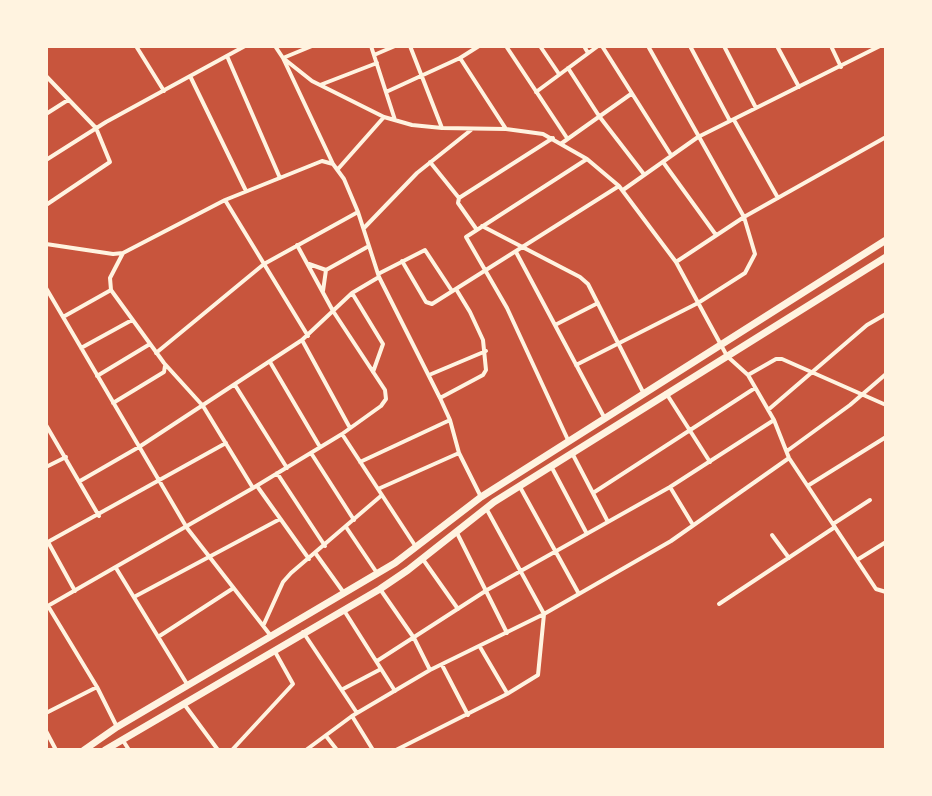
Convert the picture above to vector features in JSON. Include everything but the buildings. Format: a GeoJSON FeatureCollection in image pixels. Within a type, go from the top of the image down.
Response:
{"type":"FeatureCollection","features":[{"type":"Feature","properties":{"kind":"main road"},"geometry":{"type":"LineString","coordinates":[[84,750],[117,727],[377,573],[481,497],[886,240]]}},
{"type":"Feature","properties":{"kind":"main road"},"geometry":{"type":"LineString","coordinates":[[105,750],[380,589],[486,508],[886,257]]}},
{"type":"Feature","properties":{"kind":"street"},"geometry":{"type":"LineString","coordinates":[[136,46],[164,91]]}},
{"type":"Feature","properties":{"kind":"street"},"geometry":{"type":"LineString","coordinates":[[46,160],[96,128],[245,46]]}},
{"type":"Feature","properties":{"kind":"street"},"geometry":{"type":"LineString","coordinates":[[275,46],[358,212],[378,276],[440,398],[459,453],[481,497]]}},
{"type":"Feature","properties":{"kind":"street"},"geometry":{"type":"LineString","coordinates":[[283,58],[312,46]]}},
{"type":"Feature","properties":{"kind":"street"},"geometry":{"type":"LineString","coordinates":[[371,46],[395,120]]}},
{"type":"Feature","properties":{"kind":"street"},"geometry":{"type":"LineString","coordinates":[[374,55],[395,46]]}},
{"type":"Feature","properties":{"kind":"street"},"geometry":{"type":"LineString","coordinates":[[410,46],[442,128]]}},
{"type":"Feature","properties":{"kind":"street"},"geometry":{"type":"LineString","coordinates":[[386,92],[479,46]]}},
{"type":"Feature","properties":{"kind":"street"},"geometry":{"type":"LineString","coordinates":[[506,46],[567,138]]}},
{"type":"Feature","properties":{"kind":"street"},"geometry":{"type":"LineString","coordinates":[[540,46],[559,74]]}},
{"type":"Feature","properties":{"kind":"street"},"geometry":{"type":"LineString","coordinates":[[584,46],[588,53]]}},
{"type":"Feature","properties":{"kind":"street"},"geometry":{"type":"LineString","coordinates":[[536,92],[600,46],[671,155]]}},
{"type":"Feature","properties":{"kind":"street"},"geometry":{"type":"LineString","coordinates":[[576,365],[698,303],[745,273],[755,254],[744,217],[648,46]]}},
{"type":"Feature","properties":{"kind":"street"},"geometry":{"type":"LineString","coordinates":[[690,46],[778,198]]}},
{"type":"Feature","properties":{"kind":"street"},"geometry":{"type":"LineString","coordinates":[[724,46],[756,108]]}},
{"type":"Feature","properties":{"kind":"street"},"geometry":{"type":"LineString","coordinates":[[777,46],[799,87]]}},
{"type":"Feature","properties":{"kind":"street"},"geometry":{"type":"LineString","coordinates":[[831,46],[841,67]]}},
{"type":"Feature","properties":{"kind":"street"},"geometry":{"type":"LineString","coordinates":[[402,261],[428,303],[432,304],[644,174],[698,137],[876,47]]}},
{"type":"Feature","properties":{"kind":"street"},"geometry":{"type":"LineString","coordinates":[[227,56],[280,178]]}},
{"type":"Feature","properties":{"kind":"street"},"geometry":{"type":"LineString","coordinates":[[283,58],[320,85],[384,117],[442,128],[506,129],[553,138],[587,159],[621,188],[676,262],[727,356],[748,375],[774,420],[789,458],[876,589],[886,592]]}},
{"type":"Feature","properties":{"kind":"street"},"geometry":{"type":"LineString","coordinates":[[460,58],[506,129]]}},
{"type":"Feature","properties":{"kind":"street"},"geometry":{"type":"LineString","coordinates":[[320,85],[377,63]]}},
{"type":"Feature","properties":{"kind":"street"},"geometry":{"type":"LineString","coordinates":[[568,68],[599,116],[644,174]]}},
{"type":"Feature","properties":{"kind":"street"},"geometry":{"type":"LineString","coordinates":[[46,76],[96,128],[109,157],[108,165],[46,205]]}},
{"type":"Feature","properties":{"kind":"street"},"geometry":{"type":"LineString","coordinates":[[190,77],[246,191]]}},
{"type":"Feature","properties":{"kind":"street"},"geometry":{"type":"LineString","coordinates":[[562,143],[631,94]]}},
{"type":"Feature","properties":{"kind":"street"},"geometry":{"type":"LineString","coordinates":[[46,114],[68,100]]}},
{"type":"Feature","properties":{"kind":"street"},"geometry":{"type":"LineString","coordinates":[[338,169],[384,117]]}},
{"type":"Feature","properties":{"kind":"street"},"geometry":{"type":"LineString","coordinates":[[364,228],[430,162],[472,129]]}},
{"type":"Feature","properties":{"kind":"street"},"geometry":{"type":"LineString","coordinates":[[676,262],[744,217],[886,137]]}},
{"type":"Feature","properties":{"kind":"street"},"geometry":{"type":"LineString","coordinates":[[459,198],[553,138]]}},
{"type":"Feature","properties":{"kind":"street"},"geometry":{"type":"LineString","coordinates":[[569,442],[507,308],[466,237],[587,159]]}},
{"type":"Feature","properties":{"kind":"street"},"geometry":{"type":"LineString","coordinates":[[46,244],[123,253],[246,191],[322,161],[333,164]]}},
{"type":"Feature","properties":{"kind":"street"},"geometry":{"type":"LineString","coordinates":[[430,162],[459,198],[458,203],[477,230]]}},
{"type":"Feature","properties":{"kind":"street"},"geometry":{"type":"LineString","coordinates":[[663,162],[716,235]]}},
{"type":"Feature","properties":{"kind":"street"},"geometry":{"type":"LineString","coordinates":[[225,200],[308,336]]}},
{"type":"Feature","properties":{"kind":"street"},"geometry":{"type":"LineString","coordinates":[[156,353],[264,264],[358,212]]}},
{"type":"Feature","properties":{"kind":"street"},"geometry":{"type":"LineString","coordinates":[[482,226],[588,284],[644,394]]}},
{"type":"Feature","properties":{"kind":"street"},"geometry":{"type":"LineString","coordinates":[[117,727],[97,687],[47,607],[287,468],[342,434],[386,399],[385,390],[333,311],[297,245]]}},
{"type":"Feature","properties":{"kind":"street"},"geometry":{"type":"LineString","coordinates":[[307,263],[326,270],[369,246]]}},
{"type":"Feature","properties":{"kind":"street"},"geometry":{"type":"LineString","coordinates":[[80,481],[139,447],[270,362],[308,336],[352,293],[425,250],[470,312],[486,351],[483,375],[440,398]]}},
{"type":"Feature","properties":{"kind":"street"},"geometry":{"type":"LineString","coordinates":[[515,251],[605,419]]}},
{"type":"Feature","properties":{"kind":"street"},"geometry":{"type":"LineString","coordinates":[[123,253],[110,278],[111,290],[156,353],[203,406],[255,487],[309,559]]}},
{"type":"Feature","properties":{"kind":"street"},"geometry":{"type":"LineString","coordinates":[[323,292],[326,270]]}},
{"type":"Feature","properties":{"kind":"street"},"geometry":{"type":"LineString","coordinates":[[46,288],[187,528],[271,636]]}},
{"type":"Feature","properties":{"kind":"street"},"geometry":{"type":"LineString","coordinates":[[63,317],[111,290]]}},
{"type":"Feature","properties":{"kind":"street"},"geometry":{"type":"LineString","coordinates":[[352,293],[383,344],[373,372]]}},
{"type":"Feature","properties":{"kind":"street"},"geometry":{"type":"LineString","coordinates":[[555,325],[598,303]]}},
{"type":"Feature","properties":{"kind":"street"},"geometry":{"type":"LineString","coordinates":[[768,410],[867,325],[886,314]]}},
{"type":"Feature","properties":{"kind":"street"},"geometry":{"type":"LineString","coordinates":[[81,348],[133,320]]}},
{"type":"Feature","properties":{"kind":"street"},"geometry":{"type":"LineString","coordinates":[[302,340],[350,428]]}},
{"type":"Feature","properties":{"kind":"street"},"geometry":{"type":"LineString","coordinates":[[97,376],[150,344]]}},
{"type":"Feature","properties":{"kind":"street"},"geometry":{"type":"LineString","coordinates":[[429,375],[486,351]]}},
{"type":"Feature","properties":{"kind":"street"},"geometry":{"type":"LineString","coordinates":[[748,375],[776,359],[786,360],[886,405]]}},
{"type":"Feature","properties":{"kind":"street"},"geometry":{"type":"LineString","coordinates":[[270,362],[320,447]]}},
{"type":"Feature","properties":{"kind":"street"},"geometry":{"type":"LineString","coordinates":[[113,403],[164,372],[164,363]]}},
{"type":"Feature","properties":{"kind":"street"},"geometry":{"type":"LineString","coordinates":[[787,451],[886,374]]}},
{"type":"Feature","properties":{"kind":"street"},"geometry":{"type":"LineString","coordinates":[[235,385],[287,468]]}},
{"type":"Feature","properties":{"kind":"street"},"geometry":{"type":"LineString","coordinates":[[593,493],[755,388]]}},
{"type":"Feature","properties":{"kind":"street"},"geometry":{"type":"LineString","coordinates":[[666,393],[710,462]]}},
{"type":"Feature","properties":{"kind":"street"},"geometry":{"type":"LineString","coordinates":[[360,462],[450,420]]}},
{"type":"Feature","properties":{"kind":"street"},"geometry":{"type":"LineString","coordinates":[[377,661],[487,590],[670,487],[774,420]]}},
{"type":"Feature","properties":{"kind":"street"},"geometry":{"type":"LineString","coordinates":[[46,425],[99,516]]}},
{"type":"Feature","properties":{"kind":"street"},"geometry":{"type":"LineString","coordinates":[[342,434],[416,547]]}},
{"type":"Feature","properties":{"kind":"street"},"geometry":{"type":"LineString","coordinates":[[809,485],[886,437]]}},
{"type":"Feature","properties":{"kind":"street"},"geometry":{"type":"LineString","coordinates":[[75,591],[47,543],[226,443]]}},
{"type":"Feature","properties":{"kind":"street"},"geometry":{"type":"LineString","coordinates":[[311,453],[354,520]]}},
{"type":"Feature","properties":{"kind":"street"},"geometry":{"type":"LineString","coordinates":[[378,489],[459,453]]}},
{"type":"Feature","properties":{"kind":"street"},"geometry":{"type":"LineString","coordinates":[[571,453],[608,522]]}},
{"type":"Feature","properties":{"kind":"street"},"geometry":{"type":"LineString","coordinates":[[46,467],[66,457]]}},
{"type":"Feature","properties":{"kind":"street"},"geometry":{"type":"LineString","coordinates":[[306,750],[355,714],[430,670],[544,614],[671,541],[789,458]]}},
{"type":"Feature","properties":{"kind":"street"},"geometry":{"type":"LineString","coordinates":[[551,466],[587,534]]}},
{"type":"Feature","properties":{"kind":"street"},"geometry":{"type":"LineString","coordinates":[[277,473],[325,546]]}},
{"type":"Feature","properties":{"kind":"street"},"geometry":{"type":"LineString","coordinates":[[520,486],[579,594]]}},
{"type":"Feature","properties":{"kind":"street"},"geometry":{"type":"LineString","coordinates":[[670,487],[693,525]]}},
{"type":"Feature","properties":{"kind":"street"},"geometry":{"type":"LineString","coordinates":[[263,625],[283,582],[382,495]]}},
{"type":"Feature","properties":{"kind":"street"},"geometry":{"type":"LineString","coordinates":[[719,604],[870,500]]}},
{"type":"Feature","properties":{"kind":"street"},"geometry":{"type":"LineString","coordinates":[[396,750],[468,715],[538,675],[544,614],[486,508]]}},
{"type":"Feature","properties":{"kind":"street"},"geometry":{"type":"LineString","coordinates":[[134,597],[280,519]]}},
{"type":"Feature","properties":{"kind":"street"},"geometry":{"type":"LineString","coordinates":[[346,527],[377,573]]}},
{"type":"Feature","properties":{"kind":"street"},"geometry":{"type":"LineString","coordinates":[[456,531],[507,633]]}},
{"type":"Feature","properties":{"kind":"street"},"geometry":{"type":"LineString","coordinates":[[772,535],[789,558]]}},
{"type":"Feature","properties":{"kind":"street"},"geometry":{"type":"LineString","coordinates":[[857,560],[886,542]]}},
{"type":"Feature","properties":{"kind":"street"},"geometry":{"type":"LineString","coordinates":[[316,554],[344,593]]}},
{"type":"Feature","properties":{"kind":"street"},"geometry":{"type":"LineString","coordinates":[[422,558],[458,609]]}},
{"type":"Feature","properties":{"kind":"street"},"geometry":{"type":"LineString","coordinates":[[116,568],[188,686]]}},
{"type":"Feature","properties":{"kind":"street"},"geometry":{"type":"LineString","coordinates":[[158,637],[232,589]]}},
{"type":"Feature","properties":{"kind":"street"},"geometry":{"type":"LineString","coordinates":[[380,589],[414,638],[430,670]]}},
{"type":"Feature","properties":{"kind":"street"},"geometry":{"type":"LineString","coordinates":[[343,609],[395,691]]}},
{"type":"Feature","properties":{"kind":"street"},"geometry":{"type":"LineString","coordinates":[[303,632],[343,689],[373,750]]}},
{"type":"Feature","properties":{"kind":"street"},"geometry":{"type":"LineString","coordinates":[[480,647],[507,694]]}},
{"type":"Feature","properties":{"kind":"street"},"geometry":{"type":"LineString","coordinates":[[232,750],[292,687],[292,680],[273,650]]}},
{"type":"Feature","properties":{"kind":"street"},"geometry":{"type":"LineString","coordinates":[[442,665],[468,715]]}},
{"type":"Feature","properties":{"kind":"street"},"geometry":{"type":"LineString","coordinates":[[343,689],[381,669]]}},
{"type":"Feature","properties":{"kind":"street"},"geometry":{"type":"LineString","coordinates":[[46,713],[97,687]]}},
{"type":"Feature","properties":{"kind":"street"},"geometry":{"type":"LineString","coordinates":[[183,702],[218,750]]}},
{"type":"Feature","properties":{"kind":"street"},"geometry":{"type":"LineString","coordinates":[[46,731],[56,750]]}},
{"type":"Feature","properties":{"kind":"street"},"geometry":{"type":"LineString","coordinates":[[326,735],[337,750]]}},
{"type":"Feature","properties":{"kind":"street"},"geometry":{"type":"LineString","coordinates":[[122,739],[129,750]]}}]}
